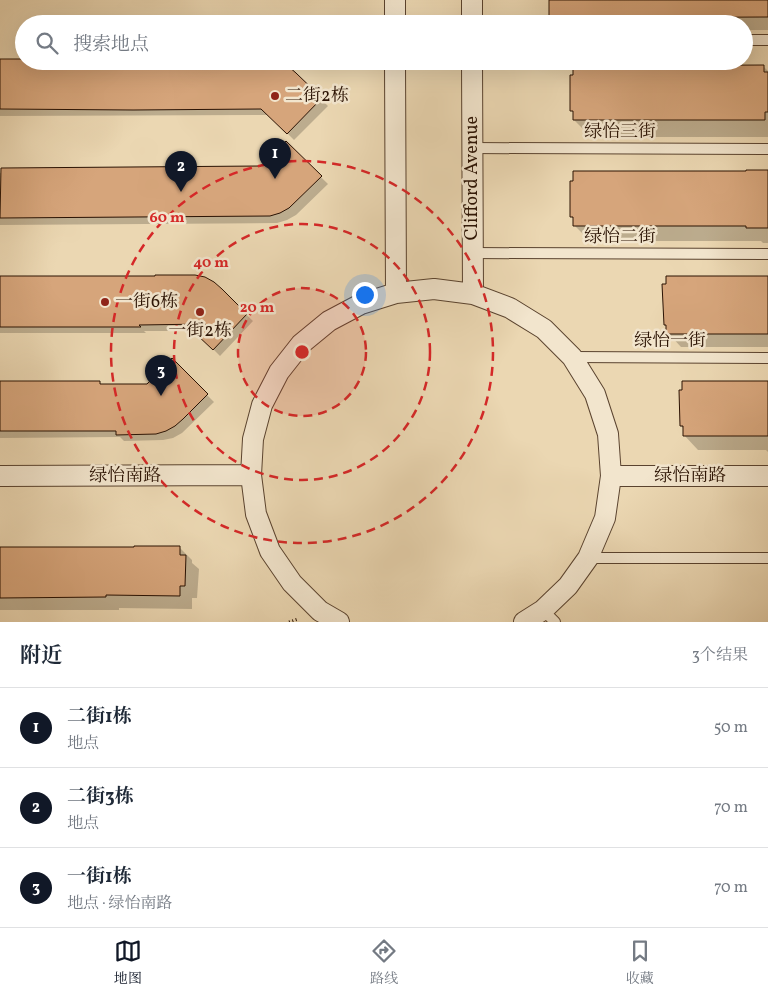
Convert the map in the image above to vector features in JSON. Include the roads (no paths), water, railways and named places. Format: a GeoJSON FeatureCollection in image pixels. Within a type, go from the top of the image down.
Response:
{"type":"FeatureCollection","features":[{"type":"Feature","properties":{"kind":"street"},"geometry":{"type":"LineString","coordinates":[[395,0],[395,15]]}},
{"type":"Feature","properties":{"kind":"street"},"geometry":{"type":"LineString","coordinates":[[472,0],[472,15]]}},
{"type":"Feature","properties":{"kind":"street"},"geometry":{"type":"LineString","coordinates":[[395,70],[396,293]]}},
{"type":"Feature","properties":{"kind":"street","name":"Clifford Avenue"},"geometry":{"type":"LineString","coordinates":[[472,70],[473,294]]}},
{"type":"Feature","properties":{"kind":"street"},"geometry":{"type":"LineString","coordinates":[[339,622],[320,611],[292,583],[270,551],[256,514],[250,475],[253,439],[262,405],[279,372],[301,344],[329,321],[361,304],[396,293],[434,289],[473,294],[510,308],[544,329],[572,357],[595,394],[606,426],[611,476],[605,518],[588,558],[549,616],[524,622]]}},
{"type":"Feature","properties":{"kind":"street","name":"绿怡南路"},"geometry":{"type":"LineString","coordinates":[[0,476],[250,475]]}},
{"type":"Feature","properties":{"kind":"street","name":"绿怡南路"},"geometry":{"type":"LineString","coordinates":[[611,476],[768,476]]}},
{"type":"Feature","properties":{"kind":"lane"},"geometry":{"type":"LineString","coordinates":[[753,40],[768,40]]}},
{"type":"Feature","properties":{"kind":"lane","name":"绿怡三街"},"geometry":{"type":"LineString","coordinates":[[472,148],[768,149]]}},
{"type":"Feature","properties":{"kind":"lane","name":"绿怡二街"},"geometry":{"type":"LineString","coordinates":[[473,253],[768,254]]}},
{"type":"Feature","properties":{"kind":"lane","name":"绿怡一街"},"geometry":{"type":"LineString","coordinates":[[572,357],[768,358]]}},
{"type":"Feature","properties":{"kind":"lane"},"geometry":{"type":"LineString","coordinates":[[588,558],[768,558]]}},
{"type":"Feature","properties":{"kind":"place","name":"二街2栋"},"geometry":{"type":"Point","coordinates":[275,96]}},
{"type":"Feature","properties":{"kind":"place","name":"二街1栋"},"geometry":{"type":"Point","coordinates":[275,179]}},
{"type":"Feature","properties":{"kind":"place","name":"二街3栋"},"geometry":{"type":"Point","coordinates":[181,192]}},
{"type":"Feature","properties":{"kind":"place","name":"一街6栋"},"geometry":{"type":"Point","coordinates":[105,302]}},
{"type":"Feature","properties":{"kind":"place","name":"一街2栋"},"geometry":{"type":"Point","coordinates":[200,312]}},
{"type":"Feature","properties":{"kind":"place","name":"一街1栋"},"geometry":{"type":"Point","coordinates":[161,396]}}]}
